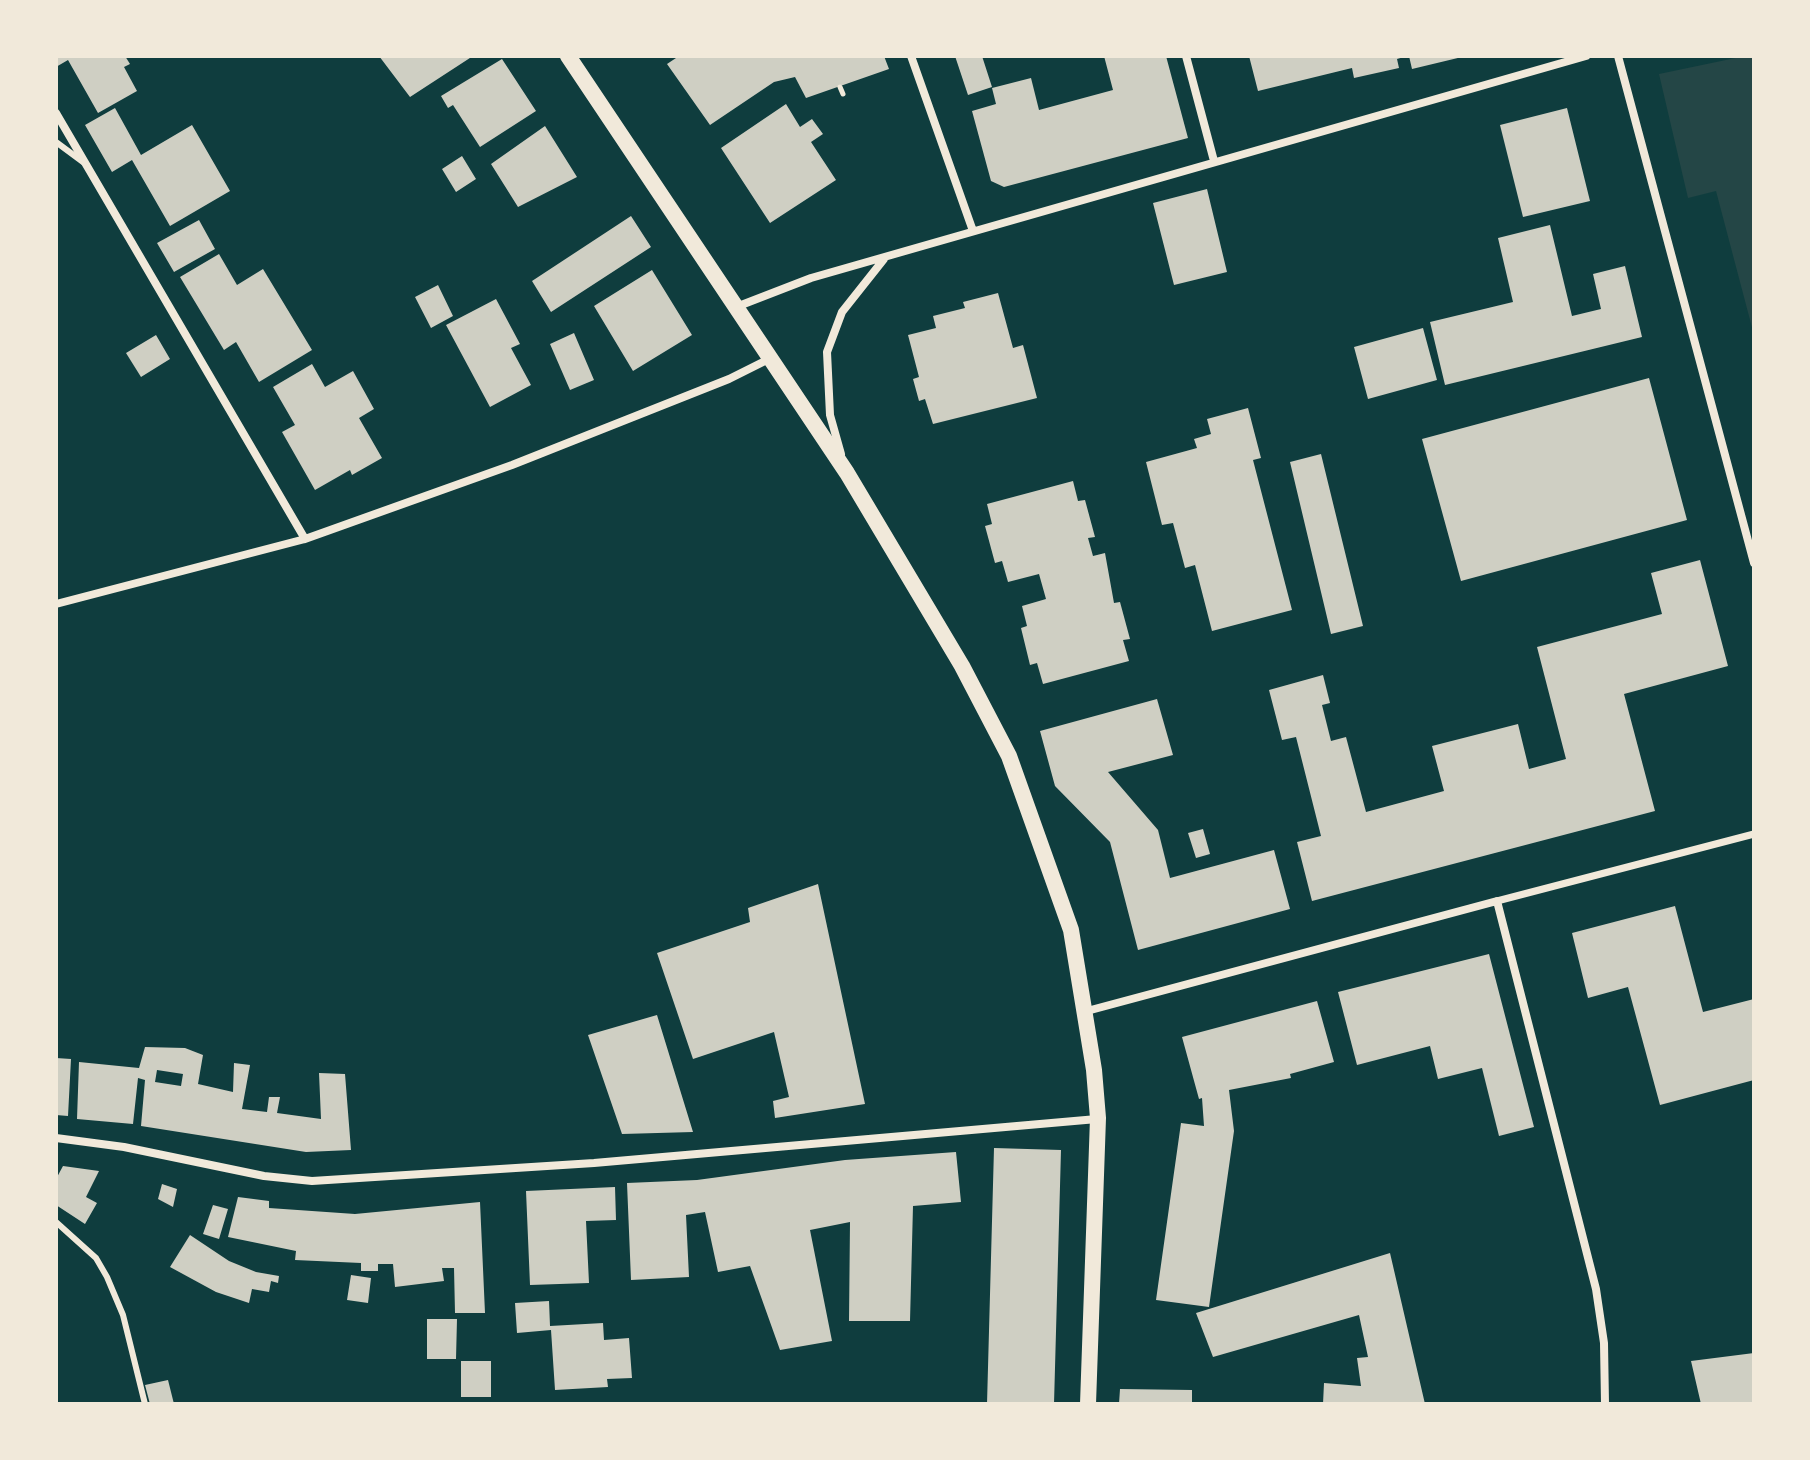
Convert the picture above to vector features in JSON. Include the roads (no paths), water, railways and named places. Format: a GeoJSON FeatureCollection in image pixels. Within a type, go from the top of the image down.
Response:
{"type":"FeatureCollection","features":[{"type":"Feature","properties":{"kind":"main road"},"geometry":{"type":"LineString","coordinates":[[568,56],[847,473],[962,666],[1009,756],[1071,930],[1087,1011],[1098,1118],[1088,1404]]}},
{"type":"Feature","properties":{"kind":"street"},"geometry":{"type":"LineString","coordinates":[[911,56],[973,231]]}},
{"type":"Feature","properties":{"kind":"street"},"geometry":{"type":"LineString","coordinates":[[1186,56],[1214,161]]}},
{"type":"Feature","properties":{"kind":"street"},"geometry":{"type":"LineString","coordinates":[[736,307],[791,284],[1586,56]]}},
{"type":"Feature","properties":{"kind":"street"},"geometry":{"type":"LineString","coordinates":[[1618,56],[1754,563]]}},
{"type":"Feature","properties":{"kind":"street"},"geometry":{"type":"LineString","coordinates":[[56,113],[305,539]]}},
{"type":"Feature","properties":{"kind":"street"},"geometry":{"type":"LineString","coordinates":[[847,473],[830,415],[827,352],[842,312],[884,258]]}},
{"type":"Feature","properties":{"kind":"street"},"geometry":{"type":"LineString","coordinates":[[56,604],[305,539],[512,465],[729,379],[769,359]]}},
{"type":"Feature","properties":{"kind":"street"},"geometry":{"type":"LineString","coordinates":[[1087,1011],[1754,834]]}},
{"type":"Feature","properties":{"kind":"street"},"geometry":{"type":"LineString","coordinates":[[1497,901],[1596,1289],[1604,1343],[1605,1404]]}},
{"type":"Feature","properties":{"kind":"street"},"geometry":{"type":"LineString","coordinates":[[56,1138],[124,1147],[264,1176],[312,1181],[594,1163],[1098,1118]]}},
{"type":"Feature","properties":{"kind":"lane"},"geometry":{"type":"LineString","coordinates":[[56,142],[86,165]]}},
{"type":"Feature","properties":{"kind":"lane"},"geometry":{"type":"LineString","coordinates":[[56,1222],[96,1258],[107,1277],[123,1315],[145,1404]]}}]}
